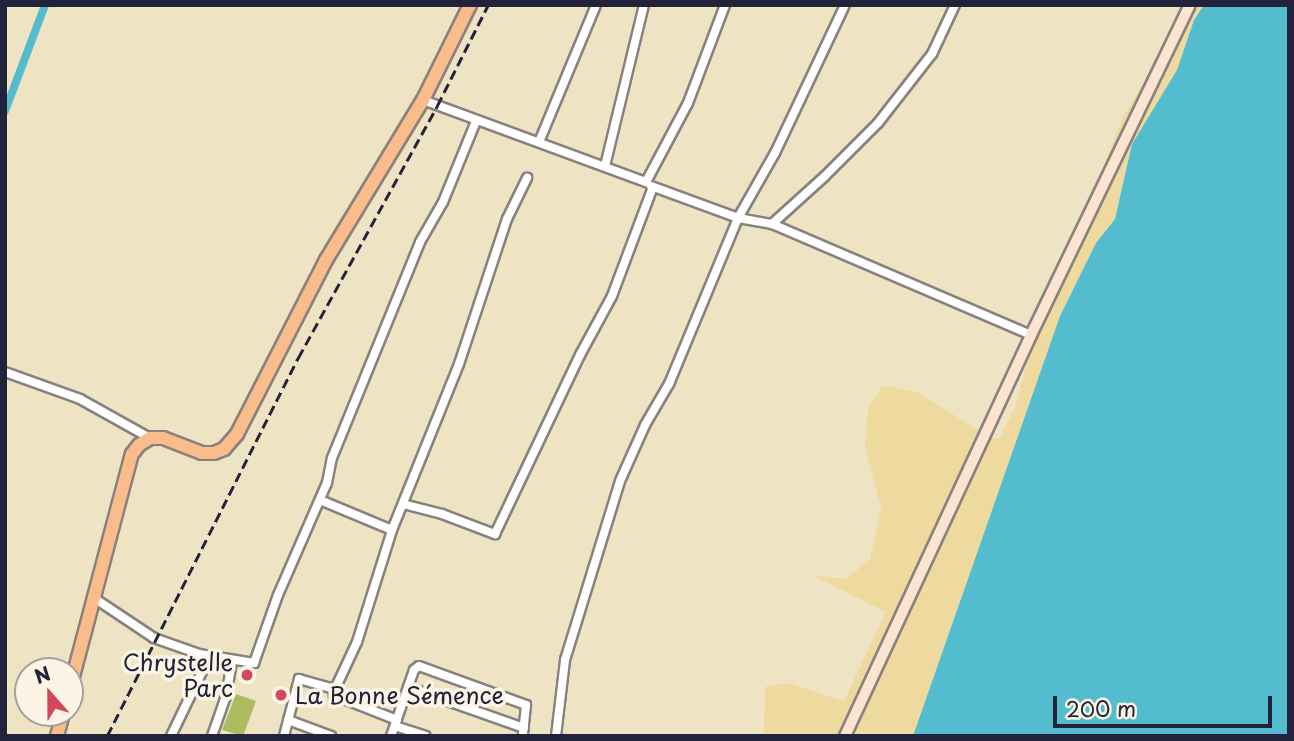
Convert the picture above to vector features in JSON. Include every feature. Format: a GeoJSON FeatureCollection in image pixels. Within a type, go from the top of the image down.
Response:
{"type":"FeatureCollection","features":[{"type":"Feature","properties":{"kind":"main road"},"geometry":{"type":"LineString","coordinates":[[78,657],[132,454],[139,444],[149,438],[163,439],[202,453],[214,453],[224,449],[237,434],[326,260],[423,100],[470,5]]}},
{"type":"Feature","properties":{"kind":"main road"},"geometry":{"type":"LineString","coordinates":[[845,736],[1031,335],[1190,5]]}},
{"type":"Feature","properties":{"kind":"street"},"geometry":{"type":"LineString","coordinates":[[539,142],[596,5]]}},
{"type":"Feature","properties":{"kind":"street"},"geometry":{"type":"LineString","coordinates":[[605,166],[644,5]]}},
{"type":"Feature","properties":{"kind":"street"},"geometry":{"type":"LineString","coordinates":[[403,504],[442,514],[495,534],[580,355],[612,296],[649,184],[688,103],[725,5]]}},
{"type":"Feature","properties":{"kind":"street"},"geometry":{"type":"LineString","coordinates":[[556,736],[565,660],[620,481],[645,425],[669,384],[738,218],[775,153],[845,5]]}},
{"type":"Feature","properties":{"kind":"street"},"geometry":{"type":"LineString","coordinates":[[772,224],[878,123],[932,54],[955,5]]}},
{"type":"Feature","properties":{"kind":"street"},"geometry":{"type":"LineString","coordinates":[[423,100],[738,218],[772,224],[1031,335]]}},
{"type":"Feature","properties":{"kind":"street"},"geometry":{"type":"LineString","coordinates":[[93,598],[150,636],[209,657],[254,663],[278,595],[320,500],[332,458],[419,242],[443,201],[477,121]]}},
{"type":"Feature","properties":{"kind":"street"},"geometry":{"type":"LineString","coordinates":[[425,736],[334,695],[335,689],[357,642],[392,530],[459,364],[507,219],[527,178]]}},
{"type":"Feature","properties":{"kind":"street"},"geometry":{"type":"LineString","coordinates":[[5,372],[80,399],[149,438]]}},
{"type":"Feature","properties":{"kind":"street"},"geometry":{"type":"LineString","coordinates":[[320,500],[392,530]]}},
{"type":"Feature","properties":{"kind":"street"},"geometry":{"type":"LineString","coordinates":[[173,735],[209,657]]}},
{"type":"Feature","properties":{"kind":"street"},"geometry":{"type":"LineString","coordinates":[[212,736],[226,696],[232,662]]}},
{"type":"Feature","properties":{"kind":"street"},"geometry":{"type":"LineString","coordinates":[[391,736],[396,723],[408,687],[414,670],[425,666],[526,705],[523,732],[408,687]]}},
{"type":"Feature","properties":{"kind":"street"},"geometry":{"type":"LineString","coordinates":[[284,736],[299,679],[335,689]]}},
{"type":"Feature","properties":{"kind":"street"},"geometry":{"type":"LineString","coordinates":[[288,720],[331,736]]}},
{"type":"Feature","properties":{"kind":"green space"},"geometry":{"type":"Polygon","coordinates":[[[236,694],[256,701],[243,736],[222,730],[236,694]]]}},
{"type":"Feature","properties":{"kind":"sand"},"geometry":{"type":"Polygon","coordinates":[[[1190,5],[1204,5],[1194,20],[1177,70],[1132,144],[1115,219],[1096,243],[1060,316],[913,736],[764,736],[765,687],[788,683],[844,701],[886,612],[812,575],[845,579],[870,560],[881,508],[865,447],[868,410],[882,385],[919,393],[989,437],[999,439],[1016,405],[1042,305],[1060,259],[1087,211],[1122,119],[1190,5]]]}},
{"type":"Feature","properties":{"kind":"water"},"geometry":{"type":"Polygon","coordinates":[[[1204,5],[1289,5],[1289,736],[913,736],[1060,316],[1096,243],[1115,219],[1132,144],[1177,70],[1194,20],[1204,5]]]}},
{"type":"Feature","properties":{"kind":"waterway"},"geometry":{"type":"LineString","coordinates":[[5,111],[45,5]]}},
{"type":"Feature","properties":{"kind":"railway"},"geometry":{"type":"LineString","coordinates":[[107,736],[298,358],[437,106],[488,5]]}},
{"type":"Feature","properties":{"kind":"place","name":"Chrystelle Parc"},"geometry":{"type":"Point","coordinates":[247,675]}},
{"type":"Feature","properties":{"kind":"place","name":"La Bonne Sémence"},"geometry":{"type":"Point","coordinates":[281,695]}}]}
